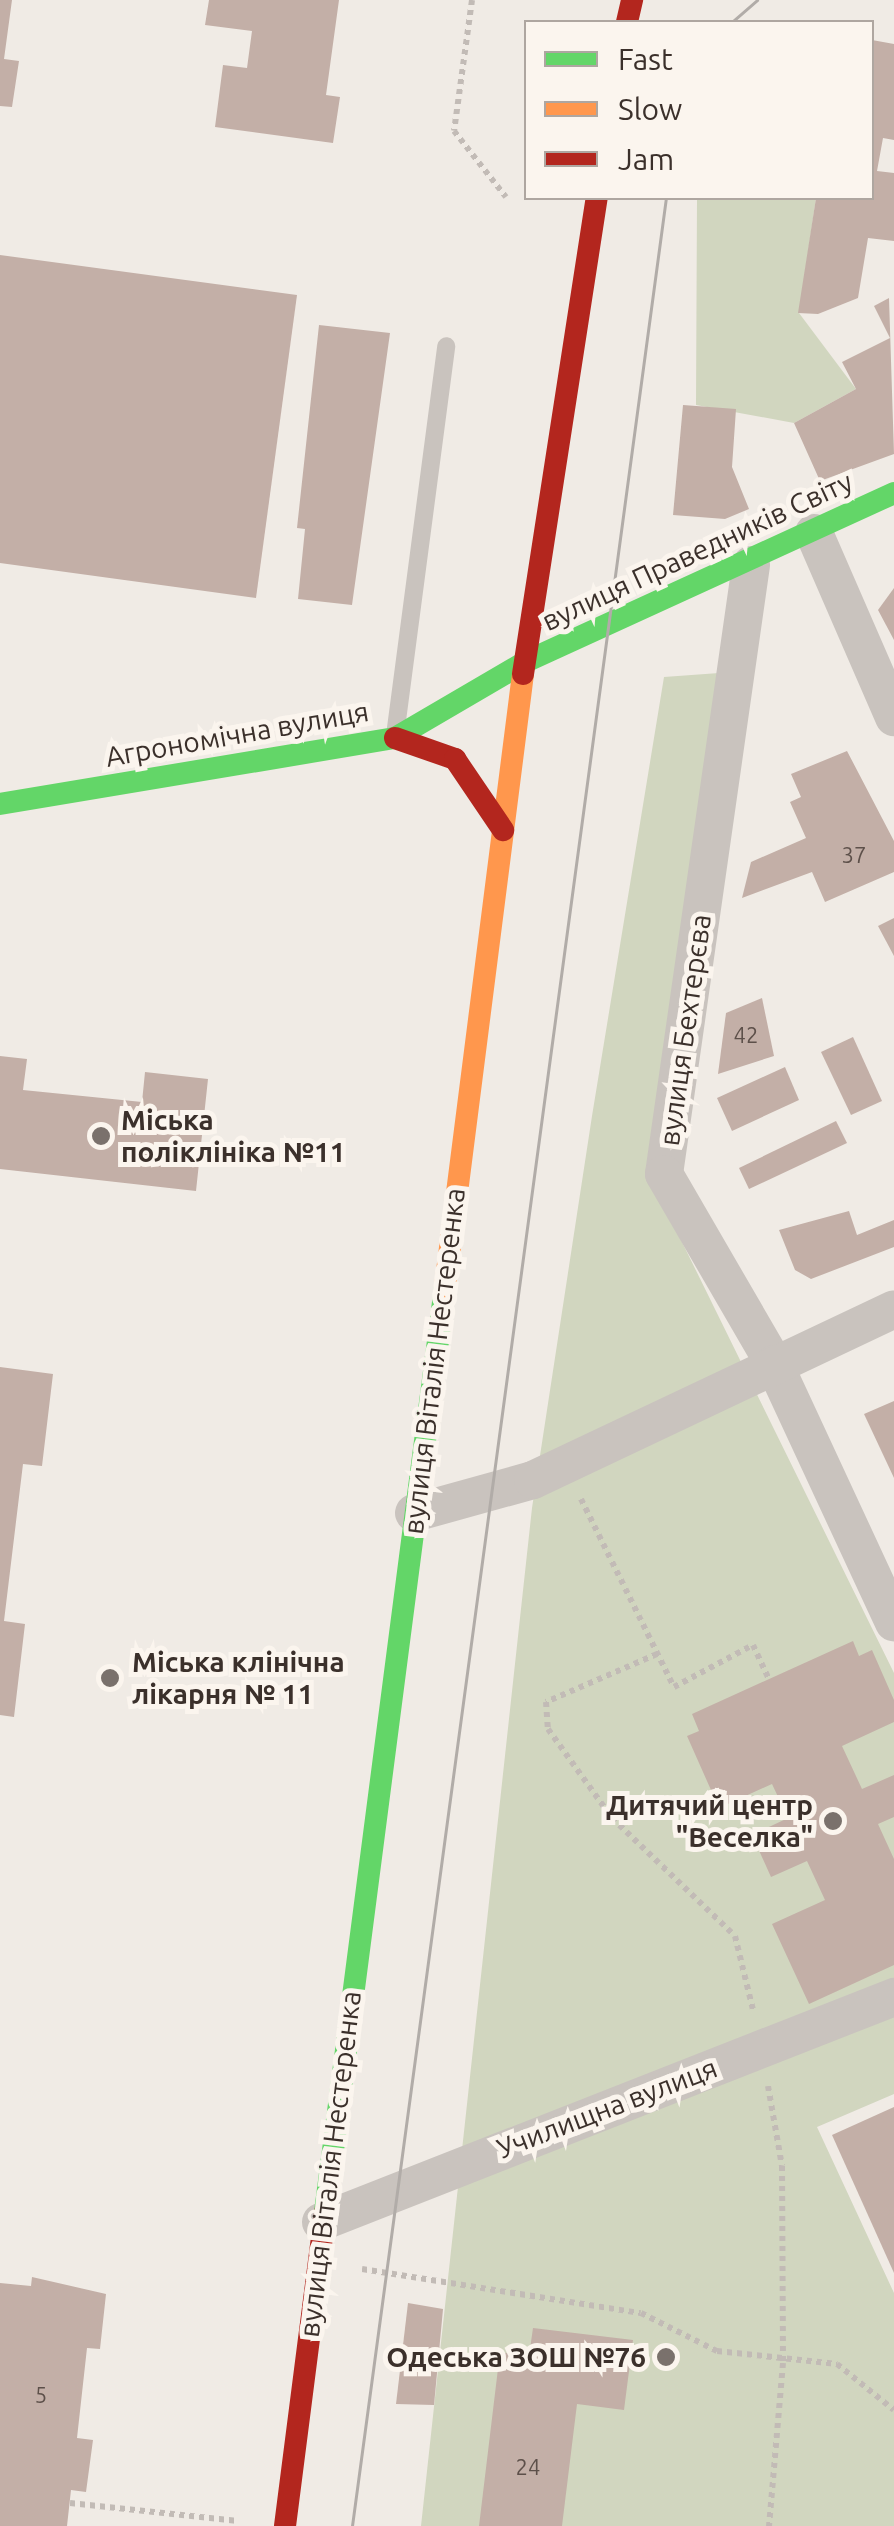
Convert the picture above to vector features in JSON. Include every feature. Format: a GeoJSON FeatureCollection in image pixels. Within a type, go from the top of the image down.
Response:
{"type":"FeatureCollection","features":[{"type":"Feature","properties":{"kind":"main road","name":"вулиця Віталія Нестеренка"},"geometry":{"type":"LineString","coordinates":[[286,2526],[525,662],[596,200]]}},
{"type":"Feature","properties":{"kind":"main road","name":"вулиця Праведників Світу"},"geometry":{"type":"LineString","coordinates":[[525,662],[751,565],[894,493]]}},
{"type":"Feature","properties":{"kind":"main road","name":"Агрономічна вулиця"},"geometry":{"type":"LineString","coordinates":[[0,804],[395,738],[525,662]]}},
{"type":"Feature","properties":{"kind":"main road"},"geometry":{"type":"LineString","coordinates":[[395,738],[455,759],[504,830]]}},
{"type":"Feature","properties":{"kind":"street"},"geometry":{"type":"LineString","coordinates":[[814,533],[894,717]]}},
{"type":"Feature","properties":{"kind":"street","name":"вулиця Бехтерєва"},"geometry":{"type":"LineString","coordinates":[[751,565],[664,1174],[774,1364],[894,1623]]}},
{"type":"Feature","properties":{"kind":"street"},"geometry":{"type":"LineString","coordinates":[[414,1513],[565,1466],[894,1309]]}},
{"type":"Feature","properties":{"kind":"street","name":"Училищна вулиця"},"geometry":{"type":"LineString","coordinates":[[322,2222],[894,1997]]}},
{"type":"Feature","properties":{"kind":"lane"},"geometry":{"type":"LineString","coordinates":[[395,738],[446,346]]}},
{"type":"Feature","properties":{"kind":"path"},"geometry":{"type":"LineString","coordinates":[[472,0],[454,132],[506,197]]}},
{"type":"Feature","properties":{"kind":"path"},"geometry":{"type":"LineString","coordinates":[[565,1466],[674,1687],[753,1645],[769,1679]]}},
{"type":"Feature","properties":{"kind":"path"},"geometry":{"type":"LineString","coordinates":[[317,2262],[641,2313],[718,2352],[837,2364],[894,2410]]}},
{"type":"Feature","properties":{"kind":"path"},"geometry":{"type":"LineString","coordinates":[[70,2502],[246,2522]]}},
{"type":"Feature","properties":{"kind":"green space"},"geometry":{"type":"Polygon","coordinates":[[[697,200],[816,200],[799,313],[856,389],[794,423],[696,405],[697,200]]]}},
{"type":"Feature","properties":{"kind":"green space"},"geometry":{"type":"Polygon","coordinates":[[[719,673],[651,1179],[894,1673],[894,2094],[817,2127],[894,2293],[894,2526],[421,2526],[532,1508],[592,1116],[664,677],[719,673]]]}},
{"type":"Feature","properties":{"kind":"building"},"geometry":{"type":"Polygon","coordinates":[[[0,0],[12,0],[4,59],[19,61],[12,107],[0,106],[0,0]]]}},
{"type":"Feature","properties":{"kind":"building"},"geometry":{"type":"Polygon","coordinates":[[[209,0],[339,0],[326,95],[340,97],[333,143],[215,127],[223,65],[247,68],[252,31],[205,25],[209,0]]]}},
{"type":"Feature","properties":{"kind":"building"},"geometry":{"type":"Polygon","coordinates":[[[874,40],[894,44],[894,140],[883,138],[877,171],[894,173],[894,241],[868,238],[858,298],[818,314],[798,313],[816,200],[874,200],[874,40]]]}},
{"type":"Feature","properties":{"kind":"building"},"geometry":{"type":"Polygon","coordinates":[[[0,255],[297,295],[256,598],[0,563],[0,255]]]}},
{"type":"Feature","properties":{"kind":"building"},"geometry":{"type":"Polygon","coordinates":[[[889,298],[894,454],[820,481],[794,423],[856,389],[842,362],[890,338],[874,306],[889,298]]]}},
{"type":"Feature","properties":{"kind":"building"},"geometry":{"type":"Polygon","coordinates":[[[319,325],[390,333],[352,605],[298,599],[305,529],[297,528],[319,325]]]}},
{"type":"Feature","properties":{"kind":"building"},"geometry":{"type":"Polygon","coordinates":[[[683,405],[736,409],[732,467],[749,509],[725,519],[673,515],[683,405]]]}},
{"type":"Feature","properties":{"kind":"building"},"geometry":{"type":"Polygon","coordinates":[[[894,588],[894,640],[878,610],[894,588]]]}},
{"type":"Feature","properties":{"kind":"building"},"geometry":{"type":"Polygon","coordinates":[[[847,751],[894,841],[894,872],[825,902],[812,872],[742,898],[751,862],[806,838],[790,802],[801,797],[791,774],[847,751]]]}},
{"type":"Feature","properties":{"kind":"building"},"geometry":{"type":"Polygon","coordinates":[[[894,918],[894,956],[878,926],[894,918]]]}},
{"type":"Feature","properties":{"kind":"building"},"geometry":{"type":"Polygon","coordinates":[[[762,998],[774,1056],[718,1074],[726,1013],[762,998]]]}},
{"type":"Feature","properties":{"kind":"building"},"geometry":{"type":"Polygon","coordinates":[[[853,1037],[882,1101],[851,1115],[821,1052],[853,1037]]]}},
{"type":"Feature","properties":{"kind":"building","name":"Міська поліклініка №11"},"geometry":{"type":"Polygon","coordinates":[[[0,1056],[27,1059],[23,1090],[142,1102],[145,1072],[208,1079],[196,1191],[0,1169],[0,1056]]]}},
{"type":"Feature","properties":{"kind":"building"},"geometry":{"type":"Polygon","coordinates":[[[785,1067],[799,1100],[732,1131],[717,1098],[785,1067]]]}},
{"type":"Feature","properties":{"kind":"building"},"geometry":{"type":"Polygon","coordinates":[[[836,1121],[847,1143],[749,1189],[739,1168],[836,1121]]]}},
{"type":"Feature","properties":{"kind":"building"},"geometry":{"type":"Polygon","coordinates":[[[849,1211],[857,1235],[894,1220],[894,1247],[811,1279],[795,1270],[779,1230],[849,1211]]]}},
{"type":"Feature","properties":{"kind":"building"},"geometry":{"type":"Polygon","coordinates":[[[0,1367],[53,1374],[42,1466],[23,1464],[4,1621],[25,1624],[14,1717],[0,1715],[0,1367]]]}},
{"type":"Feature","properties":{"kind":"building"},"geometry":{"type":"Polygon","coordinates":[[[894,1401],[894,1478],[864,1414],[894,1401]]]}},
{"type":"Feature","properties":{"kind":"building","name":"Дитячий центр \"Веселка\""},"geometry":{"type":"Polygon","coordinates":[[[853,1641],[859,1656],[872,1650],[894,1700],[894,1722],[842,1746],[862,1789],[894,1775],[894,1817],[878,1824],[894,1859],[894,1965],[809,2004],[772,1924],[825,1900],[807,1861],[771,1877],[752,1835],[788,1818],[772,1784],[719,1808],[687,1736],[699,1731],[692,1714],[853,1641]]]}},
{"type":"Feature","properties":{"kind":"building"},"geometry":{"type":"Polygon","coordinates":[[[894,2107],[894,2273],[832,2135],[894,2107]]]}},
{"type":"Feature","properties":{"kind":"building"},"geometry":{"type":"Polygon","coordinates":[[[32,2277],[106,2294],[100,2349],[87,2348],[77,2438],[93,2440],[86,2492],[71,2490],[67,2526],[0,2526],[0,2283],[31,2286],[32,2277]]]}},
{"type":"Feature","properties":{"kind":"building"},"geometry":{"type":"Polygon","coordinates":[[[408,2303],[443,2309],[434,2405],[396,2404],[408,2303]]]}},
{"type":"Feature","properties":{"kind":"building"},"geometry":{"type":"Polygon","coordinates":[[[533,2328],[633,2340],[624,2410],[577,2404],[562,2526],[479,2526],[500,2352],[529,2356],[533,2328]]]}},
{"type":"Feature","properties":{"kind":"tram line"},"geometry":{"type":"LineString","coordinates":[[734,20],[757,0]]}},
{"type":"Feature","properties":{"kind":"tram line"},"geometry":{"type":"LineString","coordinates":[[352,2526],[666,200]]}},
{"type":"Feature","properties":{"kind":"traffic: fast"},"geometry":{"type":"LineString","coordinates":[[0,804],[395,738],[525,662],[894,493]]}},
{"type":"Feature","properties":{"kind":"traffic: fast"},"geometry":{"type":"LineString","coordinates":[[325,2212],[445,1287]]}},
{"type":"Feature","properties":{"kind":"traffic: slow"},"geometry":{"type":"LineString","coordinates":[[445,1287],[523,674]]}},
{"type":"Feature","properties":{"kind":"traffic: jam"},"geometry":{"type":"LineString","coordinates":[[627,20],[632,0]]}},
{"type":"Feature","properties":{"kind":"traffic: jam"},"geometry":{"type":"LineString","coordinates":[[523,674],[597,200]]}},
{"type":"Feature","properties":{"kind":"traffic: jam"},"geometry":{"type":"LineString","coordinates":[[395,738],[455,759],[503,830]]}},
{"type":"Feature","properties":{"kind":"traffic: jam"},"geometry":{"type":"LineString","coordinates":[[285,2526],[325,2212]]}},
{"type":"Feature","properties":{"kind":"place","name":"Міська поліклініка №11"},"geometry":{"type":"Point","coordinates":[101,1136]}},
{"type":"Feature","properties":{"kind":"place","name":"Міська клінічна лікарня № 11"},"geometry":{"type":"Point","coordinates":[110,1678]}},
{"type":"Feature","properties":{"kind":"place","name":"Дитячий центр \"Веселка\""},"geometry":{"type":"Point","coordinates":[833,1821]}},
{"type":"Feature","properties":{"kind":"place","name":"Одеська ЗОШ №76"},"geometry":{"type":"Point","coordinates":[666,2357]}}]}
